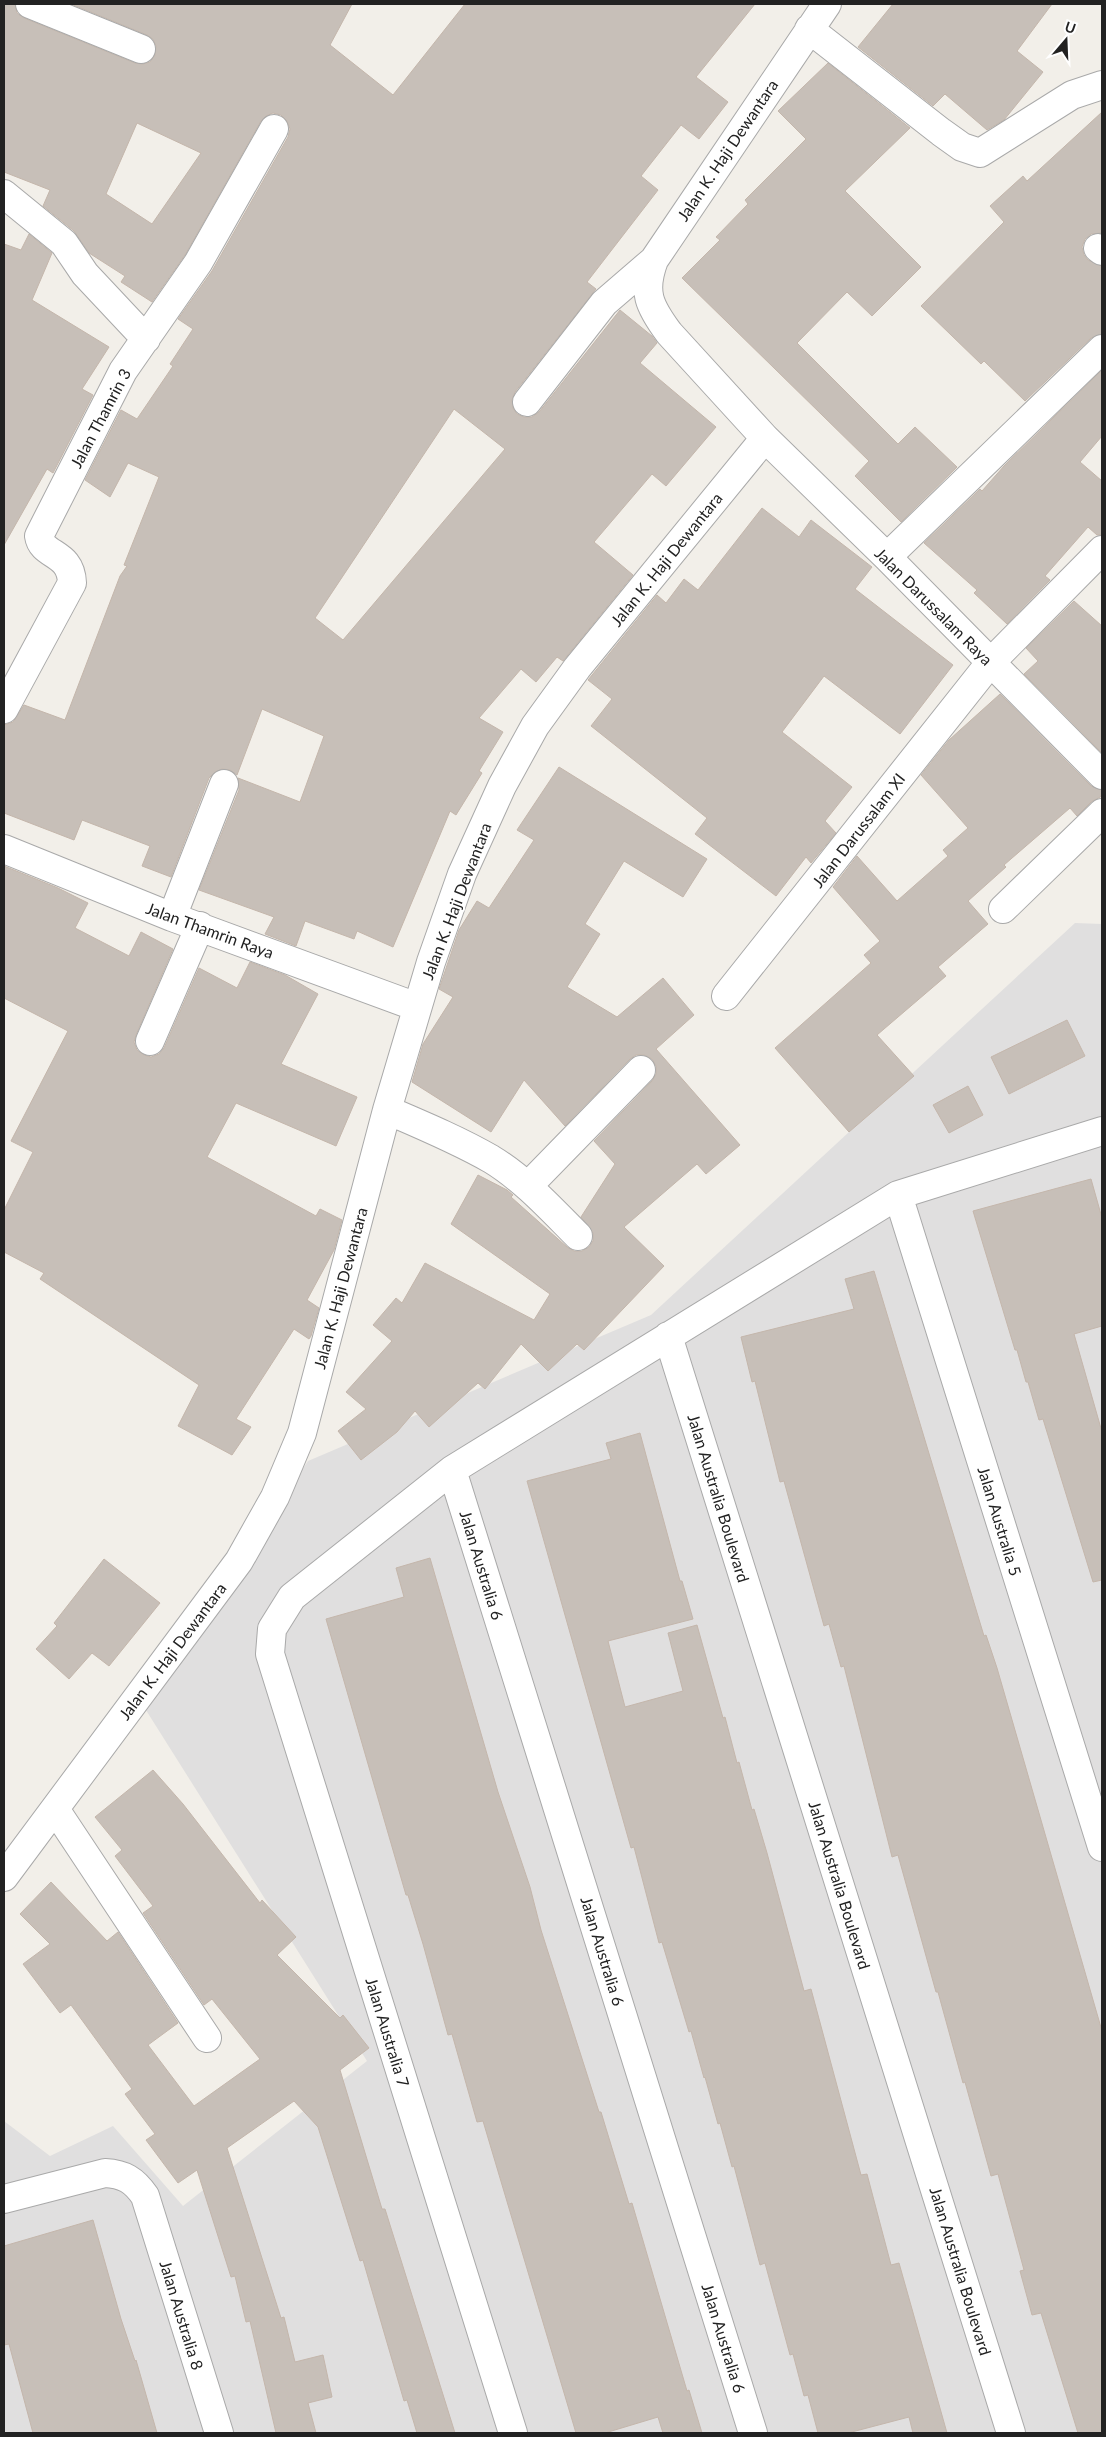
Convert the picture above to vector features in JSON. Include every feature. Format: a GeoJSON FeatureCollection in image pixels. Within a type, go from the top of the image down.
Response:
{"type":"FeatureCollection","features":[{"type":"Feature","properties":{"kind":"street"},"geometry":{"type":"LineString","coordinates":[[30,4],[141,49]]}},
{"type":"Feature","properties":{"kind":"street","name":"Jalan K. Haji Dewantara"},"geometry":{"type":"LineString","coordinates":[[4,1877],[239,1561],[275,1498],[302,1433],[387,1110],[417,1006],[462,874],[502,786],[535,726],[577,668],[765,438],[669,333],[655,314],[648,295],[648,278],[654,260],[826,4]]}},
{"type":"Feature","properties":{"kind":"street"},"geometry":{"type":"LineString","coordinates":[[810,29],[941,132],[962,146],[980,153],[1072,95],[1102,85]]}},
{"type":"Feature","properties":{"kind":"street","name":"Jalan Thamrin 3"},"geometry":{"type":"LineString","coordinates":[[4,709],[72,582],[72,575],[66,562],[47,549],[40,541],[39,536],[123,371],[198,263],[274,129]]}},
{"type":"Feature","properties":{"kind":"street"},"geometry":{"type":"LineString","coordinates":[[4,194],[64,243],[85,274],[146,340]]}},
{"type":"Feature","properties":{"kind":"street"},"geometry":{"type":"LineString","coordinates":[[527,402],[604,303],[654,260]]}},
{"type":"Feature","properties":{"kind":"street"},"geometry":{"type":"LineString","coordinates":[[887,557],[1102,349]]}},
{"type":"Feature","properties":{"kind":"street","name":"Jalan Darussalam Raya"},"geometry":{"type":"LineString","coordinates":[[765,438],[887,557],[1102,775]]}},
{"type":"Feature","properties":{"kind":"street","name":"Jalan Darussalam XI"},"geometry":{"type":"LineString","coordinates":[[726,996],[990,663],[1102,550]]}},
{"type":"Feature","properties":{"kind":"street"},"geometry":{"type":"LineString","coordinates":[[172,917],[224,784]]}},
{"type":"Feature","properties":{"kind":"street"},"geometry":{"type":"LineString","coordinates":[[1003,910],[1102,813]]}},
{"type":"Feature","properties":{"kind":"street","name":"Jalan Thamrin Raya"},"geometry":{"type":"LineString","coordinates":[[4,849],[172,917],[417,1006]]}},
{"type":"Feature","properties":{"kind":"street"},"geometry":{"type":"LineString","coordinates":[[150,1041],[200,926]]}},
{"type":"Feature","properties":{"kind":"street"},"geometry":{"type":"LineString","coordinates":[[528,1186],[641,1070]]}},
{"type":"Feature","properties":{"kind":"street"},"geometry":{"type":"LineString","coordinates":[[387,1110],[450,1138],[492,1160],[528,1186],[578,1236]]}},
{"type":"Feature","properties":{"kind":"street"},"geometry":{"type":"LineString","coordinates":[[452,1470],[898,1195],[1102,1131]]}},
{"type":"Feature","properties":{"kind":"street","name":"Jalan Australia 5"},"geometry":{"type":"LineString","coordinates":[[898,1195],[1102,1847]]}},
{"type":"Feature","properties":{"kind":"street","name":"Jalan Australia Boulevard"},"geometry":{"type":"LineString","coordinates":[[668,1336],[1011,2433]]}},
{"type":"Feature","properties":{"kind":"street","name":"Jalan Australia 7"},"geometry":{"type":"LineString","coordinates":[[452,1470],[292,1597],[272,1630],[270,1654],[513,2433]]}},
{"type":"Feature","properties":{"kind":"street","name":"Jalan Australia 6"},"geometry":{"type":"LineString","coordinates":[[452,1470],[754,2433]]}},
{"type":"Feature","properties":{"kind":"street"},"geometry":{"type":"LineString","coordinates":[[55,1809],[207,2038]]}},
{"type":"Feature","properties":{"kind":"street","name":"Jalan Australia 8"},"geometry":{"type":"LineString","coordinates":[[4,2199],[105,2173],[127,2177],[137,2184],[145,2196],[219,2433]]}},
{"type":"Feature","properties":{"kind":"shaded area"},"geometry":{"type":"Polygon","coordinates":[[[1075,923],[1102,924],[1102,2433],[4,2433],[4,2121],[50,2156],[113,2126],[183,2206],[367,2061],[144,1707],[308,1461],[651,1315],[1075,923]]]}},
{"type":"Feature","properties":{"kind":"building"},"geometry":{"type":"Polygon","coordinates":[[[4,4],[15,4],[17,13],[24,18],[135,63],[143,64],[150,62],[155,55],[156,46],[153,39],[71,4],[352,4],[330,45],[393,95],[465,4],[755,4],[696,77],[728,102],[699,139],[681,125],[641,176],[658,190],[587,282],[596,289],[515,392],[512,400],[513,408],[517,414],[524,417],[532,417],[539,412],[620,310],[652,336],[657,343],[640,363],[716,427],[666,486],[652,474],[594,542],[633,575],[563,661],[557,657],[536,682],[521,669],[479,718],[503,732],[479,771],[482,773],[456,815],[450,811],[393,947],[357,931],[354,939],[305,921],[296,946],[265,934],[274,917],[199,890],[239,790],[238,778],[300,802],[324,736],[262,709],[237,775],[230,770],[222,769],[215,772],[209,778],[171,877],[142,866],[150,846],[82,820],[74,840],[4,813],[4,725],[13,722],[24,705],[65,720],[120,576],[127,566],[124,565],[159,477],[128,463],[110,497],[85,480],[121,410],[137,419],[173,366],[170,364],[193,329],[178,319],[212,271],[288,137],[290,129],[287,121],[281,115],[273,113],[261,121],[185,255],[152,302],[121,282],[125,276],[89,253],[74,231],[43,206],[50,190],[4,172],[4,4]],[[137,123],[106,194],[152,224],[201,153],[137,123]],[[454,409],[315,618],[343,640],[505,449],[454,409]]]}},
{"type":"Feature","properties":{"kind":"building"},"geometry":{"type":"Polygon","coordinates":[[[893,4],[1052,4],[1017,51],[1043,72],[1004,120],[987,130],[945,94],[933,106],[858,47],[893,4]]]}},
{"type":"Feature","properties":{"kind":"building"},"geometry":{"type":"Polygon","coordinates":[[[828,63],[910,128],[845,191],[921,267],[872,316],[847,292],[797,343],[898,444],[915,427],[957,467],[901,522],[855,476],[869,461],[682,278],[720,240],[716,237],[748,204],[745,200],[806,139],[778,111],[828,63]]]}},
{"type":"Feature","properties":{"kind":"building"},"geometry":{"type":"Polygon","coordinates":[[[1102,112],[1102,233],[1091,234],[1085,239],[1082,247],[1084,255],[1088,260],[1102,266],[1102,334],[1091,338],[1025,401],[984,361],[981,364],[921,306],[1004,222],[990,206],[1023,176],[1027,181],[1102,112]]]}},
{"type":"Feature","properties":{"kind":"building"},"geometry":{"type":"Polygon","coordinates":[[[29,234],[52,253],[32,300],[109,347],[82,389],[93,395],[53,473],[47,469],[4,545],[4,244],[21,250],[29,234]]]}},
{"type":"Feature","properties":{"kind":"building"},"geometry":{"type":"Polygon","coordinates":[[[1102,370],[1102,436],[1080,462],[1102,481],[1102,535],[1097,535],[1088,527],[1045,576],[1050,580],[1007,624],[974,593],[977,590],[924,543],[980,489],[982,491],[1004,466],[1102,370]]]}},
{"type":"Feature","properties":{"kind":"building"},"geometry":{"type":"Polygon","coordinates":[[[762,508],[799,537],[811,520],[872,567],[855,589],[953,665],[900,734],[824,676],[782,732],[852,787],[825,821],[836,833],[811,863],[806,857],[776,896],[695,834],[707,818],[591,726],[612,699],[588,680],[657,595],[666,603],[684,579],[698,590],[762,508]]]}},
{"type":"Feature","properties":{"kind":"building"},"geometry":{"type":"Polygon","coordinates":[[[1074,601],[1102,626],[1102,753],[1024,674],[1038,661],[1026,648],[1074,601]]]}},
{"type":"Feature","properties":{"kind":"building"},"geometry":{"type":"Polygon","coordinates":[[[1000,694],[1091,786],[1102,790],[1102,796],[1091,802],[1077,816],[1070,808],[1004,865],[1006,867],[968,901],[988,924],[938,967],[946,976],[877,1035],[914,1076],[849,1132],[775,1048],[871,963],[864,955],[880,941],[833,887],[857,856],[897,901],[948,856],[943,850],[968,828],[921,775],[949,740],[1000,694]]]}},
{"type":"Feature","properties":{"kind":"building"},"geometry":{"type":"Polygon","coordinates":[[[559,767],[707,859],[683,897],[624,861],[585,924],[600,934],[567,987],[617,1017],[663,978],[694,1015],[656,1049],[740,1145],[706,1174],[697,1164],[624,1227],[664,1266],[584,1350],[577,1344],[548,1371],[521,1344],[485,1389],[478,1383],[429,1427],[415,1411],[397,1432],[361,1460],[338,1431],[366,1409],[346,1392],[392,1341],[373,1325],[396,1298],[402,1303],[425,1263],[534,1320],[550,1294],[451,1224],[478,1175],[507,1190],[513,1195],[511,1197],[567,1247],[574,1251],[582,1251],[589,1247],[593,1241],[593,1233],[581,1217],[615,1164],[594,1141],[652,1081],[656,1074],[656,1066],[652,1059],[644,1055],[636,1055],[565,1126],[524,1080],[491,1132],[412,1082],[423,1044],[453,997],[439,989],[459,930],[477,901],[489,908],[534,840],[517,830],[559,767]]]}},
{"type":"Feature","properties":{"kind":"building"},"geometry":{"type":"Polygon","coordinates":[[[4,866],[58,888],[88,903],[75,928],[129,956],[141,932],[173,949],[134,1042],[137,1050],[144,1055],[151,1057],[159,1054],[164,1048],[199,968],[237,988],[250,962],[285,975],[318,994],[281,1064],[357,1097],[336,1146],[236,1103],[207,1157],[316,1216],[320,1209],[342,1220],[334,1250],[307,1300],[319,1308],[311,1336],[309,1339],[294,1329],[236,1419],[251,1427],[232,1455],[178,1426],[199,1385],[40,1279],[44,1273],[4,1252],[4,1210],[33,1152],[11,1141],[68,1031],[4,998],[4,866]]]}},
{"type":"Feature","properties":{"kind":"building"},"geometry":{"type":"Polygon","coordinates":[[[1067,1020],[1085,1056],[1009,1094],[991,1057],[1067,1020]]]}},
{"type":"Feature","properties":{"kind":"building"},"geometry":{"type":"Polygon","coordinates":[[[968,1086],[983,1115],[949,1133],[933,1105],[968,1086]]]}},
{"type":"Feature","properties":{"kind":"building"},"geometry":{"type":"Polygon","coordinates":[[[1091,1179],[1102,1218],[1102,1326],[1074,1334],[1102,1432],[1102,1580],[1093,1582],[1043,1419],[1039,1420],[1028,1382],[1026,1382],[1017,1350],[1015,1350],[973,1211],[1091,1179]]]}},
{"type":"Feature","properties":{"kind":"building"},"geometry":{"type":"Polygon","coordinates":[[[874,1271],[984,1636],[986,1635],[997,1668],[1102,2031],[1102,2433],[1078,2433],[1041,2313],[1032,2315],[1020,2271],[1024,2270],[998,2174],[991,2176],[965,2082],[963,2083],[938,1992],[936,1992],[898,1855],[892,1857],[844,1666],[841,1667],[829,1624],[824,1626],[784,1481],[780,1482],[755,1381],[752,1382],[741,1337],[854,1309],[845,1279],[874,1271]]]}},
{"type":"Feature","properties":{"kind":"building"},"geometry":{"type":"Polygon","coordinates":[[[640,1433],[680,1581],[682,1581],[693,1619],[608,1641],[625,1707],[683,1691],[668,1633],[697,1625],[723,1718],[725,1717],[737,1763],[739,1762],[752,1810],[754,1809],[767,1853],[804,1991],[811,1989],[861,2175],[867,2174],[891,2265],[899,2263],[947,2433],[913,2433],[909,2417],[848,2433],[818,2433],[808,2395],[804,2396],[793,2354],[790,2355],[765,2263],[760,2265],[734,2166],[732,2167],[720,2123],[718,2124],[691,2031],[689,2032],[662,1942],[659,1943],[634,1847],[631,1848],[527,1481],[611,1459],[606,1443],[640,1433]]]}},
{"type":"Feature","properties":{"kind":"building"},"geometry":{"type":"Polygon","coordinates":[[[430,1558],[498,1792],[530,1887],[541,1930],[599,2112],[601,2112],[629,2204],[632,2203],[687,2391],[689,2390],[702,2433],[663,2433],[658,2417],[605,2433],[576,2433],[483,2121],[477,2122],[452,2034],[448,2035],[423,1944],[408,1895],[406,1895],[326,1619],[404,1597],[396,1568],[430,1558]]]}},
{"type":"Feature","properties":{"kind":"building"},"geometry":{"type":"Polygon","coordinates":[[[104,1559],[160,1603],[109,1666],[92,1653],[69,1679],[36,1649],[57,1626],[54,1623],[104,1559]]]}},
{"type":"Feature","properties":{"kind":"building"},"geometry":{"type":"Polygon","coordinates":[[[153,1770],[183,1804],[260,1903],[262,1900],[296,1937],[277,1955],[340,2018],[343,2015],[369,2048],[340,2070],[382,2209],[385,2209],[455,2433],[417,2433],[407,2400],[404,2401],[363,2260],[360,2261],[318,2127],[294,2101],[227,2148],[281,2318],[284,2317],[295,2362],[323,2355],[332,2397],[308,2403],[316,2433],[276,2433],[250,2321],[246,2322],[235,2276],[231,2277],[197,2170],[178,2183],[146,2140],[155,2134],[125,2094],[132,2089],[71,2005],[60,2013],[23,1964],[50,1944],[20,1914],[51,1882],[107,1941],[118,1932],[178,2023],[148,2045],[194,2106],[260,2059],[212,1999],[204,2005],[143,1913],[153,1906],[115,1856],[122,1850],[95,1817],[153,1770]]]}},
{"type":"Feature","properties":{"kind":"building"},"geometry":{"type":"Polygon","coordinates":[[[93,2220],[121,2319],[136,2360],[157,2433],[33,2433],[9,2344],[4,2345],[4,2246],[93,2220]]]}}]}
